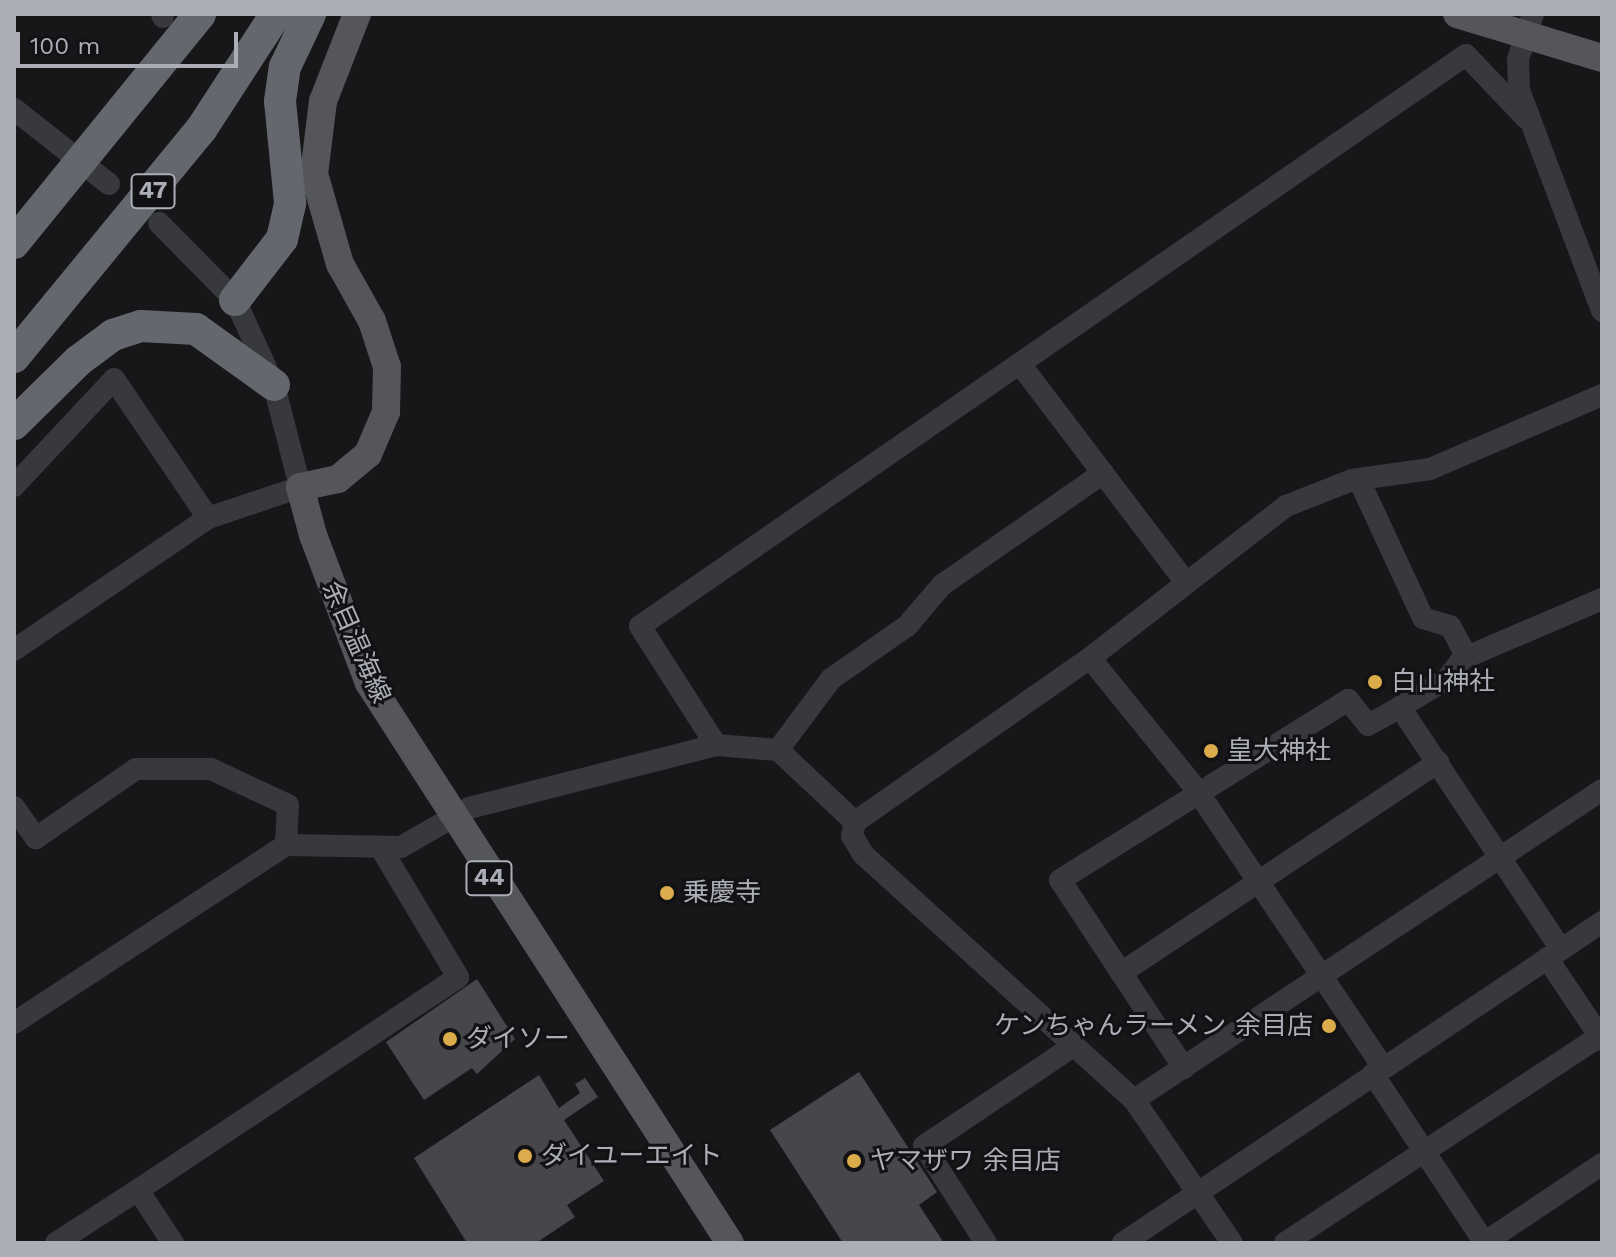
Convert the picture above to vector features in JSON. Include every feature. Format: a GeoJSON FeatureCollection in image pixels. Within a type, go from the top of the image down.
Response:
{"type":"FeatureCollection","features":[{"type":"Feature","properties":{"kind":"highway"},"geometry":{"type":"LineString","coordinates":[[14,243],[200,14]]}},
{"type":"Feature","properties":{"kind":"highway","name":"47"},"geometry":{"type":"LineString","coordinates":[[14,336],[180,128],[260,14]]}},
{"type":"Feature","properties":{"kind":"highway","name":"47"},"geometry":{"type":"LineString","coordinates":[[14,357],[193,139],[276,14]]}},
{"type":"Feature","properties":{"kind":"highway"},"geometry":{"type":"LineString","coordinates":[[235,300],[282,239],[290,203],[280,101],[285,67],[310,14]]}},
{"type":"Feature","properties":{"kind":"highway"},"geometry":{"type":"LineString","coordinates":[[14,424],[78,361],[113,335],[141,326],[196,329],[274,385]]}},
{"type":"Feature","properties":{"kind":"main road"},"geometry":{"type":"LineString","coordinates":[[300,487],[338,479],[368,454],[386,412],[387,367],[372,321],[340,264],[314,174],[323,101],[357,14]]}},
{"type":"Feature","properties":{"kind":"main road"},"geometry":{"type":"LineString","coordinates":[[1457,14],[1529,25],[1602,58]]}},
{"type":"Feature","properties":{"kind":"main road","name":"余目温海線"},"geometry":{"type":"LineString","coordinates":[[300,487],[369,683],[452,821],[730,1243]]}},
{"type":"Feature","properties":{"kind":"street"},"geometry":{"type":"LineString","coordinates":[[1529,25],[1516,76],[1526,118],[1602,311]]}},
{"type":"Feature","properties":{"kind":"street"},"geometry":{"type":"LineString","coordinates":[[716,745],[640,626],[1466,55],[1526,118]]}},
{"type":"Feature","properties":{"kind":"street"},"geometry":{"type":"LineString","coordinates":[[14,109],[109,184]]}},
{"type":"Feature","properties":{"kind":"street"},"geometry":{"type":"LineString","coordinates":[[14,650],[208,518],[300,487],[274,385],[235,300],[159,223]]}},
{"type":"Feature","properties":{"kind":"street"},"geometry":{"type":"LineString","coordinates":[[1020,364],[1185,581]]}},
{"type":"Feature","properties":{"kind":"street"},"geometry":{"type":"LineString","coordinates":[[14,486],[114,379],[208,518]]}},
{"type":"Feature","properties":{"kind":"street"},"geometry":{"type":"LineString","coordinates":[[1232,1243],[1134,1100],[1072,1047],[863,854],[852,836],[855,822],[1090,658],[1185,581],[1286,506],[1359,480],[1430,469],[1602,395]]}},
{"type":"Feature","properties":{"kind":"street"},"geometry":{"type":"LineString","coordinates":[[778,750],[831,679],[907,626],[942,585],[1103,473]]}},
{"type":"Feature","properties":{"kind":"street"},"geometry":{"type":"LineString","coordinates":[[1359,480],[1423,618],[1450,626],[1467,657]]}},
{"type":"Feature","properties":{"kind":"street"},"geometry":{"type":"LineString","coordinates":[[1184,1068],[1060,880],[1196,789],[1348,700],[1368,725],[1400,707],[1467,657],[1602,599]]}},
{"type":"Feature","properties":{"kind":"street"},"geometry":{"type":"LineString","coordinates":[[1090,658],[1196,789],[1260,881],[1324,976],[1424,1151],[1485,1243],[1602,1164]]}},
{"type":"Feature","properties":{"kind":"street"},"geometry":{"type":"LineString","coordinates":[[1285,1243],[1601,1037],[1501,856],[1400,707]]}},
{"type":"Feature","properties":{"kind":"street"},"geometry":{"type":"LineString","coordinates":[[15,1019],[286,845],[382,850],[430,837],[469,808],[716,745],[778,750],[855,822]]}},
{"type":"Feature","properties":{"kind":"street"},"geometry":{"type":"LineString","coordinates":[[1121,973],[1438,762]]}},
{"type":"Feature","properties":{"kind":"street"},"geometry":{"type":"LineString","coordinates":[[14,807],[36,838],[136,769],[211,769],[288,805],[286,845]]}},
{"type":"Feature","properties":{"kind":"street"},"geometry":{"type":"LineString","coordinates":[[1134,1100],[1602,790]]}},
{"type":"Feature","properties":{"kind":"street"},"geometry":{"type":"LineString","coordinates":[[56,1243],[458,977],[382,850]]}},
{"type":"Feature","properties":{"kind":"street"},"geometry":{"type":"LineString","coordinates":[[1123,1243],[1602,922]]}},
{"type":"Feature","properties":{"kind":"street"},"geometry":{"type":"LineString","coordinates":[[986,1243],[924,1146],[1072,1047]]}},
{"type":"Feature","properties":{"kind":"street"},"geometry":{"type":"LineString","coordinates":[[138,1190],[173,1243]]}},
{"type":"Feature","properties":{"kind":"building","name":"ダイソー"},"geometry":{"type":"Polygon","coordinates":[[[477,979],[515,1039],[477,1074],[472,1068],[424,1100],[386,1042],[477,979]]]}},
{"type":"Feature","properties":{"kind":"building","name":"ヤマザワ 余目店"},"geometry":{"type":"Polygon","coordinates":[[[859,1072],[937,1192],[919,1205],[944,1243],[843,1243],[770,1130],[859,1072]]]}},
{"type":"Feature","properties":{"kind":"building","name":"ダイユーエイト"},"geometry":{"type":"Polygon","coordinates":[[[539,1075],[559,1108],[580,1093],[575,1084],[585,1078],[598,1097],[564,1120],[604,1181],[567,1205],[575,1217],[536,1243],[467,1243],[414,1158],[539,1075]]]}},
{"type":"Feature","properties":{"kind":"place","name":"白山神社"},"geometry":{"type":"Point","coordinates":[1375,682]}},
{"type":"Feature","properties":{"kind":"place","name":"皇大神社"},"geometry":{"type":"Point","coordinates":[1211,751]}},
{"type":"Feature","properties":{"kind":"place","name":"乗慶寺"},"geometry":{"type":"Point","coordinates":[667,893]}},
{"type":"Feature","properties":{"kind":"place","name":"ケンちゃんラーメン 余目店"},"geometry":{"type":"Point","coordinates":[1329,1026]}},
{"type":"Feature","properties":{"kind":"place","name":"ダイソー"},"geometry":{"type":"Point","coordinates":[450,1039]}},
{"type":"Feature","properties":{"kind":"place","name":"ダイユーエイト"},"geometry":{"type":"Point","coordinates":[525,1156]}},
{"type":"Feature","properties":{"kind":"place","name":"ヤマザワ 余目店"},"geometry":{"type":"Point","coordinates":[854,1161]}}]}
